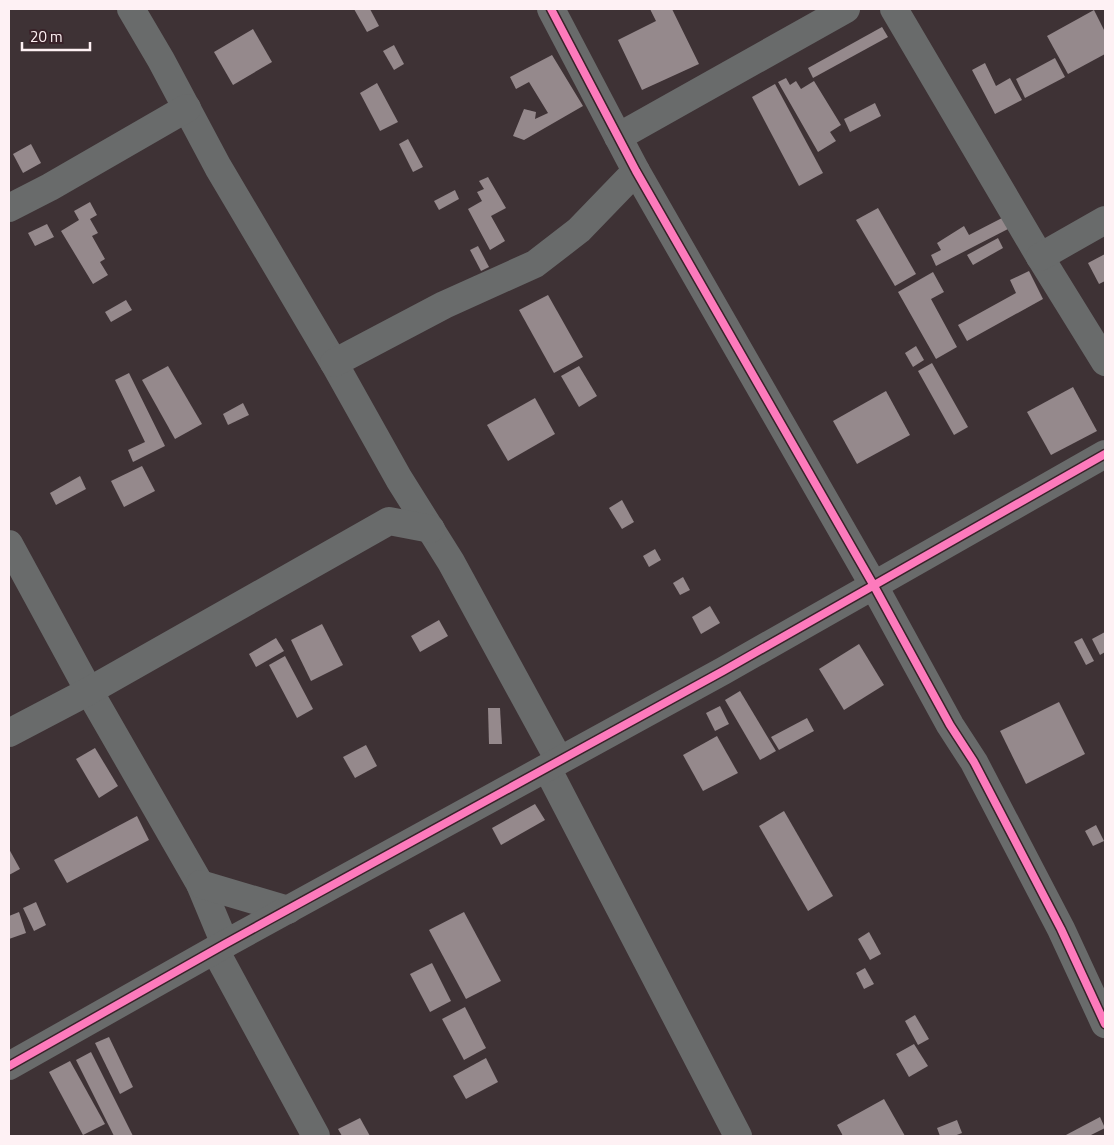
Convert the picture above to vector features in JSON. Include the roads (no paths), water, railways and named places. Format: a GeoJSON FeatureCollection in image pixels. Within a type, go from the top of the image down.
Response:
{"type":"FeatureCollection","features":[{"type":"Feature","properties":{"kind":"street"},"geometry":{"type":"LineString","coordinates":[[131,9],[161,60],[218,167],[334,363],[399,479],[431,529],[553,764],[738,1136]]}},
{"type":"Feature","properties":{"kind":"street"},"geometry":{"type":"LineString","coordinates":[[551,9],[636,171],[874,586],[950,725],[974,762],[1062,929],[1105,1024]]}},
{"type":"Feature","properties":{"kind":"street"},"geometry":{"type":"LineString","coordinates":[[618,137],[846,9]]}},
{"type":"Feature","properties":{"kind":"street"},"geometry":{"type":"LineString","coordinates":[[894,9],[1040,257],[1105,362]]}},
{"type":"Feature","properties":{"kind":"street"},"geometry":{"type":"LineString","coordinates":[[9,208],[50,187],[187,108]]}},
{"type":"Feature","properties":{"kind":"street"},"geometry":{"type":"LineString","coordinates":[[334,363],[444,305],[535,264],[579,230],[636,171]]}},
{"type":"Feature","properties":{"kind":"street"},"geometry":{"type":"LineString","coordinates":[[1040,257],[1105,220]]}},
{"type":"Feature","properties":{"kind":"street"},"geometry":{"type":"LineString","coordinates":[[9,1066],[220,947],[723,671],[1105,454]]}},
{"type":"Feature","properties":{"kind":"street"},"geometry":{"type":"LineString","coordinates":[[389,521],[399,479]]}},
{"type":"Feature","properties":{"kind":"street"},"geometry":{"type":"LineString","coordinates":[[9,734],[89,691],[389,521],[431,529]]}},
{"type":"Feature","properties":{"kind":"street"},"geometry":{"type":"LineString","coordinates":[[9,544],[89,691],[200,884],[220,947],[316,1136]]}},
{"type":"Feature","properties":{"kind":"street"},"geometry":{"type":"LineString","coordinates":[[200,884],[288,910]]}}]}
